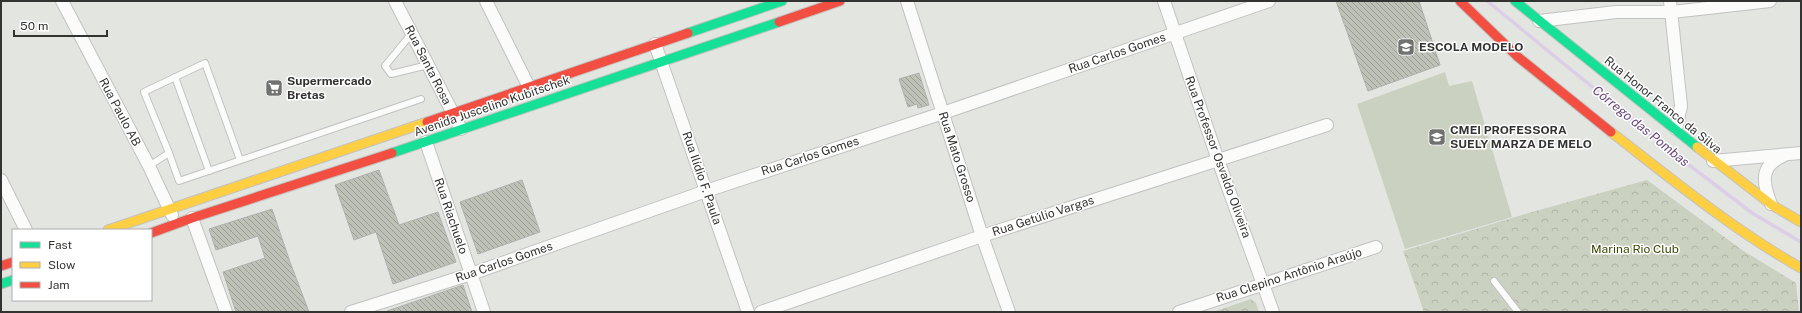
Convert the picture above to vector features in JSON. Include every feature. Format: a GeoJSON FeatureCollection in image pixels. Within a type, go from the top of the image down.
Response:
{"type":"FeatureCollection","features":[{"type":"Feature","properties":{"kind":"street","name":"Rua Paulo AB"},"geometry":{"type":"LineString","coordinates":[[62,1],[149,166],[176,225]]}},
{"type":"Feature","properties":{"kind":"street","name":"Rua Santa Rosa"},"geometry":{"type":"LineString","coordinates":[[395,1],[461,129]]}},
{"type":"Feature","properties":{"kind":"street"},"geometry":{"type":"LineString","coordinates":[[486,1],[534,85],[546,100]]}},
{"type":"Feature","properties":{"kind":"street","name":"Avenida Juscelino Kubitschek"},"geometry":{"type":"LineString","coordinates":[[111,229],[782,1]]}},
{"type":"Feature","properties":{"kind":"street","name":"Avenida Juscelino Kubitschek"},"geometry":{"type":"LineString","coordinates":[[152,234],[192,218],[426,142],[660,61],[840,1]]}},
{"type":"Feature","properties":{"kind":"street","name":"Rua Mato Grosso"},"geometry":{"type":"LineString","coordinates":[[907,1],[982,236],[1009,312]]}},
{"type":"Feature","properties":{"kind":"street","name":"Rua Professor Osvaldo Oliveira"},"geometry":{"type":"LineString","coordinates":[[1164,1],[1218,160],[1273,312]]}},
{"type":"Feature","properties":{"kind":"street","name":"Rua Carlos Gomes"},"geometry":{"type":"LineString","coordinates":[[351,312],[471,274],[706,190],[943,113],[1269,1]]}},
{"type":"Feature","properties":{"kind":"street"},"geometry":{"type":"LineString","coordinates":[[1460,1],[1494,35],[1541,78],[1650,164],[1734,228],[1766,249],[1801,268]]}},
{"type":"Feature","properties":{"kind":"street","name":"Rua Honor Franco da Silva"},"geometry":{"type":"LineString","coordinates":[[1515,1],[1676,129],[1713,161],[1772,205],[1801,222]]}},
{"type":"Feature","properties":{"kind":"street"},"geometry":{"type":"LineString","coordinates":[[1539,21],[1671,6],[1770,1]]}},
{"type":"Feature","properties":{"kind":"street"},"geometry":{"type":"LineString","coordinates":[[1671,6],[1681,106],[1676,129]]}},
{"type":"Feature","properties":{"kind":"street","name":"Rua Ilídio F. Paula"},"geometry":{"type":"LineString","coordinates":[[654,44],[748,312]]}},
{"type":"Feature","properties":{"kind":"street","name":"Rua Getúlio Vargas"},"geometry":{"type":"LineString","coordinates":[[761,312],[982,236],[1327,125]]}},
{"type":"Feature","properties":{"kind":"street","name":"Rua Riachuelo"},"geometry":{"type":"LineString","coordinates":[[426,142],[484,312]]}},
{"type":"Feature","properties":{"kind":"street"},"geometry":{"type":"LineString","coordinates":[[1713,161],[1801,153]]}},
{"type":"Feature","properties":{"kind":"street"},"geometry":{"type":"LineString","coordinates":[[1772,205],[1764,180],[1767,169],[1773,160],[1786,155]]}},
{"type":"Feature","properties":{"kind":"street"},"geometry":{"type":"LineString","coordinates":[[1,180],[26,229]]}},
{"type":"Feature","properties":{"kind":"street"},"geometry":{"type":"LineString","coordinates":[[192,218],[226,312]]}},
{"type":"Feature","properties":{"kind":"street","name":"Rua Clepino Antônio Araújo"},"geometry":{"type":"LineString","coordinates":[[1179,312],[1376,247]]}},
{"type":"Feature","properties":{"kind":"street"},"geometry":{"type":"LineString","coordinates":[[1,266],[12,262]]}},
{"type":"Feature","properties":{"kind":"street"},"geometry":{"type":"LineString","coordinates":[[1,284],[12,280]]}},
{"type":"Feature","properties":{"kind":"lane"},"geometry":{"type":"LineString","coordinates":[[412,33],[385,66],[391,74],[428,65]]}},
{"type":"Feature","properties":{"kind":"lane"},"geometry":{"type":"LineString","coordinates":[[240,160],[205,63],[144,92],[179,181],[421,99]]}},
{"type":"Feature","properties":{"kind":"lane"},"geometry":{"type":"LineString","coordinates":[[175,77],[209,171]]}},
{"type":"Feature","properties":{"kind":"lane"},"geometry":{"type":"LineString","coordinates":[[149,166],[169,154]]}},
{"type":"Feature","properties":{"kind":"lane"},"geometry":{"type":"LineString","coordinates":[[1494,281],[1518,312]]}},
{"type":"Feature","properties":{"kind":"green space"},"geometry":{"type":"Polygon","coordinates":[[[1445,72],[1449,86],[1472,81],[1512,217],[1405,249],[1357,104],[1445,72]]]}},
{"type":"Feature","properties":{"kind":"green space","name":"Marina Rio Club"},"geometry":{"type":"Polygon","coordinates":[[[1647,180],[1742,250],[1796,283],[1799,312],[1424,312],[1403,251],[1532,212],[1647,180]]]}},
{"type":"Feature","properties":{"kind":"green space"},"geometry":{"type":"Polygon","coordinates":[[[1251,299],[1256,303],[1259,312],[1213,312],[1251,299]]]}},
{"type":"Feature","properties":{"kind":"building"},"geometry":{"type":"Polygon","coordinates":[[[1336,1],[1419,1],[1440,65],[1368,91],[1336,1]]]}},
{"type":"Feature","properties":{"kind":"building"},"geometry":{"type":"Polygon","coordinates":[[[919,73],[929,105],[918,108],[917,104],[908,107],[899,79],[919,73]]]}},
{"type":"Feature","properties":{"kind":"building"},"geometry":{"type":"Polygon","coordinates":[[[379,170],[399,225],[438,212],[456,262],[393,284],[376,232],[354,240],[335,185],[379,170]]]}},
{"type":"Feature","properties":{"kind":"building"},"geometry":{"type":"Polygon","coordinates":[[[522,180],[540,232],[478,254],[460,202],[522,180]]]}},
{"type":"Feature","properties":{"kind":"building"},"geometry":{"type":"Polygon","coordinates":[[[272,209],[309,312],[236,312],[223,272],[265,258],[258,236],[216,250],[209,229],[272,209]]]}},
{"type":"Feature","properties":{"kind":"building"},"geometry":{"type":"Polygon","coordinates":[[[463,285],[472,312],[387,312],[387,311],[463,285]]]}},
{"type":"Feature","properties":{"kind":"waterway","name":"Córrego das Pombas"},"geometry":{"type":"LineString","coordinates":[[1487,1],[1672,152],[1752,213],[1801,242]]}},
{"type":"Feature","properties":{"kind":"traffic: fast"},"geometry":{"type":"LineString","coordinates":[[688,33],[782,1]]}},
{"type":"Feature","properties":{"kind":"traffic: fast"},"geometry":{"type":"LineString","coordinates":[[1515,1],[1697,147]]}},
{"type":"Feature","properties":{"kind":"traffic: fast"},"geometry":{"type":"LineString","coordinates":[[392,153],[779,22]]}},
{"type":"Feature","properties":{"kind":"traffic: fast"},"geometry":{"type":"LineString","coordinates":[[1,284],[12,280]]}},
{"type":"Feature","properties":{"kind":"traffic: slow"},"geometry":{"type":"LineString","coordinates":[[111,229],[427,122]]}},
{"type":"Feature","properties":{"kind":"traffic: slow"},"geometry":{"type":"LineString","coordinates":[[1611,132],[1680,186],[1727,220],[1751,237],[1801,268]]}},
{"type":"Feature","properties":{"kind":"traffic: slow"},"geometry":{"type":"LineString","coordinates":[[1697,147],[1772,205],[1801,222]]}},
{"type":"Feature","properties":{"kind":"traffic: jam"},"geometry":{"type":"LineString","coordinates":[[779,22],[840,1]]}},
{"type":"Feature","properties":{"kind":"traffic: jam"},"geometry":{"type":"LineString","coordinates":[[1460,1],[1518,57],[1611,132]]}},
{"type":"Feature","properties":{"kind":"traffic: jam"},"geometry":{"type":"LineString","coordinates":[[427,122],[688,33]]}},
{"type":"Feature","properties":{"kind":"traffic: jam"},"geometry":{"type":"LineString","coordinates":[[152,233],[192,218],[392,153]]}},
{"type":"Feature","properties":{"kind":"traffic: jam"},"geometry":{"type":"LineString","coordinates":[[1,266],[12,262]]}},
{"type":"Feature","properties":{"kind":"place","name":"ESCOLA MODELO"},"geometry":{"type":"Point","coordinates":[1406,47]}},
{"type":"Feature","properties":{"kind":"place","name":"Supermercado Bretas"},"geometry":{"type":"Point","coordinates":[274,88]}},
{"type":"Feature","properties":{"kind":"place","name":"CMEI PROFESSORA SUELY MARZA DE MELO"},"geometry":{"type":"Point","coordinates":[1437,137]}}]}
